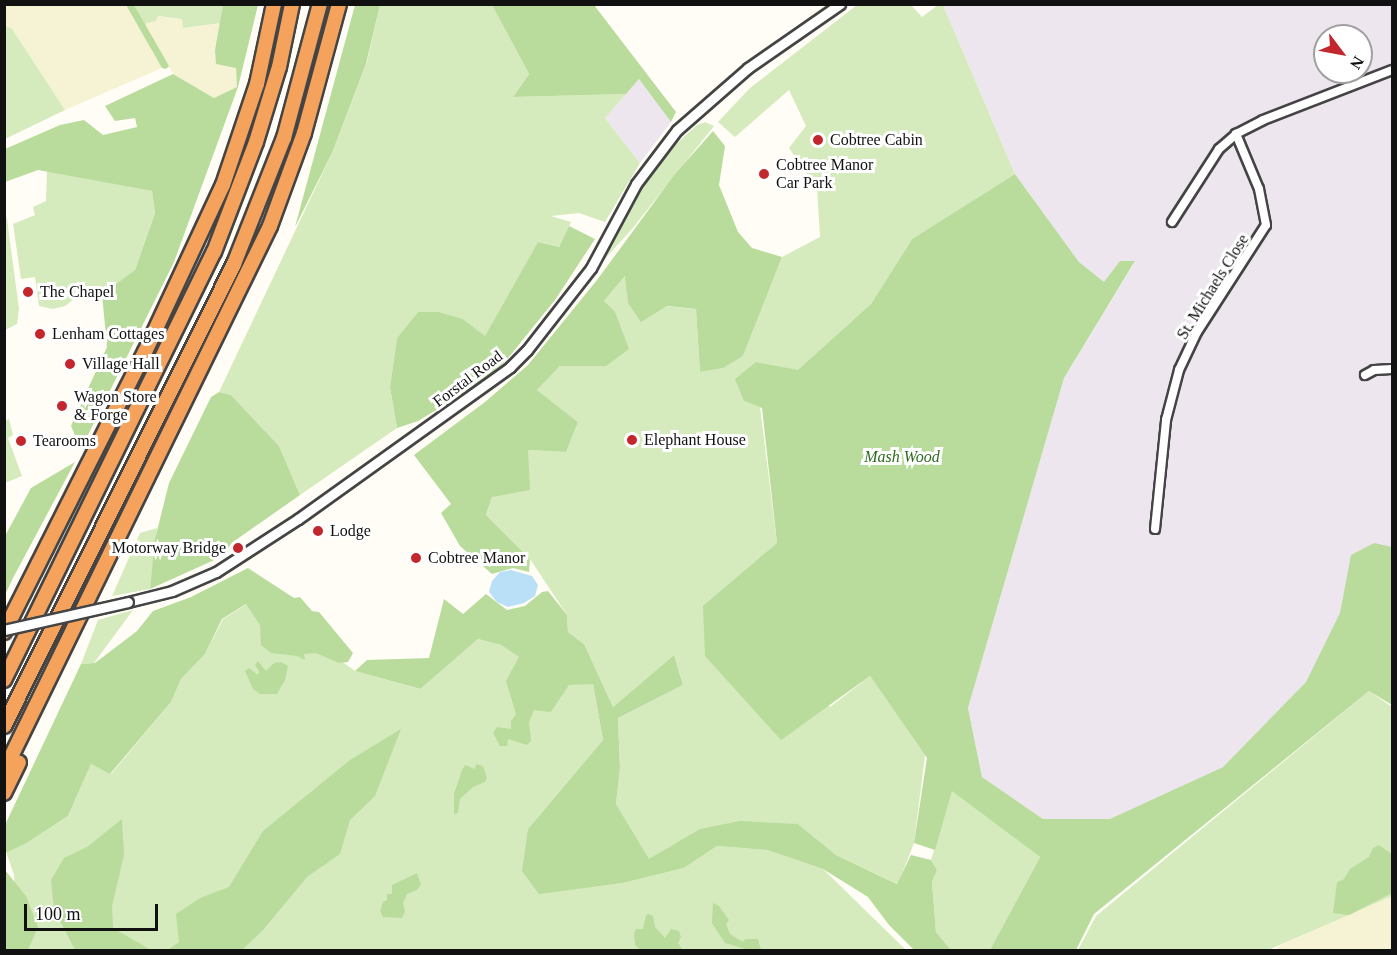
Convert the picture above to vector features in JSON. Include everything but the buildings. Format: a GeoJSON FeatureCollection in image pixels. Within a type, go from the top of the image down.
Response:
{"type":"FeatureCollection","features":[{"type":"Feature","properties":{"kind":"highway"},"geometry":{"type":"LineString","coordinates":[[4,631],[145,352],[223,185],[257,84],[274,4]]}},
{"type":"Feature","properties":{"kind":"highway"},"geometry":{"type":"LineString","coordinates":[[4,680],[214,252],[256,142],[279,67],[292,4]]}},
{"type":"Feature","properties":{"kind":"highway"},"geometry":{"type":"LineString","coordinates":[[4,726],[234,264],[284,138],[320,4]]}},
{"type":"Feature","properties":{"kind":"highway"},"geometry":{"type":"LineString","coordinates":[[4,771],[270,226],[304,133],[339,4]]}},
{"type":"Feature","properties":{"kind":"highway"},"geometry":{"type":"LineString","coordinates":[[4,793],[52,676]]}},
{"type":"Feature","properties":{"kind":"street","name":"Forstal Road"},"geometry":{"type":"LineString","coordinates":[[4,631],[172,591],[216,572],[306,513],[503,373],[527,350],[573,294],[600,252],[636,184],[677,130],[748,68],[840,4]]}},
{"type":"Feature","properties":{"kind":"street"},"geometry":{"type":"LineString","coordinates":[[1172,222],[1219,149],[1236,134],[1263,120],[1392,70]]}},
{"type":"Feature","properties":{"kind":"street","name":"St. Michaels Close"},"geometry":{"type":"LineString","coordinates":[[1155,530],[1166,420],[1176,378],[1197,332],[1266,225],[1259,189],[1236,134]]}},
{"type":"Feature","properties":{"kind":"street"},"geometry":{"type":"LineString","coordinates":[[1365,375],[1374,370],[1392,369]]}},
{"type":"Feature","properties":{"kind":"shaded area"},"geometry":{"type":"Polygon","coordinates":[[[6,5],[126,5],[162,68],[65,110],[12,30],[5,26],[6,5]]]}},
{"type":"Feature","properties":{"kind":"shaded area"},"geometry":{"type":"Polygon","coordinates":[[[943,5],[1392,5],[1392,568],[1306,682],[1223,767],[1111,819],[1043,819],[982,777],[968,708],[1064,378],[1135,262],[1120,262],[1105,283],[1079,262],[1015,174],[943,5]]]}},
{"type":"Feature","properties":{"kind":"shaded area"},"geometry":{"type":"Polygon","coordinates":[[[158,16],[182,19],[184,28],[221,23],[215,50],[236,67],[238,87],[214,98],[173,74],[144,24],[156,21],[158,16]]]}},
{"type":"Feature","properties":{"kind":"shaded area"},"geometry":{"type":"Polygon","coordinates":[[[639,79],[671,122],[640,163],[605,118],[639,79]]]}},
{"type":"Feature","properties":{"kind":"shaded area"},"geometry":{"type":"Polygon","coordinates":[[[1392,893],[1392,950],[1277,950],[1277,947],[1392,893]]]}},
{"type":"Feature","properties":{"kind":"green space"},"geometry":{"type":"Polygon","coordinates":[[[126,5],[134,5],[169,66],[166,69],[162,68],[126,5]]]}},
{"type":"Feature","properties":{"kind":"green space"},"geometry":{"type":"Polygon","coordinates":[[[134,5],[223,5],[221,23],[183,28],[182,19],[158,16],[156,21],[144,24],[134,5]]]}},
{"type":"Feature","properties":{"kind":"green space"},"geometry":{"type":"Polygon","coordinates":[[[223,5],[258,5],[238,87],[174,262],[81,449],[71,426],[107,347],[102,294],[135,270],[155,213],[152,191],[38,170],[5,182],[5,149],[60,125],[84,120],[103,135],[137,127],[135,118],[115,121],[105,106],[173,74],[214,98],[237,87],[236,68],[216,64],[215,50],[223,5]]]}},
{"type":"Feature","properties":{"kind":"green space"},"geometry":{"type":"Polygon","coordinates":[[[355,5],[380,5],[366,64],[332,153],[295,227],[355,5]]]}},
{"type":"Feature","properties":{"kind":"green space"},"geometry":{"type":"Polygon","coordinates":[[[380,5],[492,5],[529,74],[513,97],[626,94],[605,118],[640,163],[605,222],[579,213],[551,216],[571,222],[559,247],[538,242],[485,337],[463,319],[418,312],[397,338],[390,387],[397,428],[300,495],[279,446],[231,395],[219,392],[332,153],[367,62],[380,5]]]}},
{"type":"Feature","properties":{"kind":"green space"},"geometry":{"type":"Polygon","coordinates":[[[492,5],[594,5],[676,112],[671,122],[639,79],[626,94],[513,97],[529,74],[492,5]]]}},
{"type":"Feature","properties":{"kind":"green space"},"geometry":{"type":"Polygon","coordinates":[[[857,5],[911,5],[922,17],[938,5],[943,5],[1015,174],[912,239],[871,304],[798,371],[756,362],[744,401],[760,407],[777,543],[703,607],[830,707],[870,676],[925,755],[914,843],[898,884],[836,855],[798,824],[698,831],[649,860],[616,804],[620,768],[618,718],[683,685],[674,655],[613,707],[584,644],[568,632],[567,615],[530,559],[486,515],[492,497],[528,450],[566,452],[578,422],[537,390],[560,366],[606,366],[604,301],[626,275],[628,303],[696,309],[700,372],[722,368],[743,356],[782,257],[820,237],[817,188],[789,148],[806,126],[789,90],[735,137],[718,122],[750,88],[857,5]]]}},
{"type":"Feature","properties":{"kind":"green space"},"geometry":{"type":"Polygon","coordinates":[[[5,26],[12,29],[65,110],[5,139],[5,26]]]}},
{"type":"Feature","properties":{"kind":"green space"},"geometry":{"type":"Polygon","coordinates":[[[705,122],[714,126],[632,229],[602,262],[639,192],[663,156],[697,125],[705,122]]]}},
{"type":"Feature","properties":{"kind":"green space"},"geometry":{"type":"Polygon","coordinates":[[[713,131],[725,146],[719,185],[738,232],[752,248],[782,257],[743,356],[723,368],[700,372],[696,309],[667,306],[641,322],[628,303],[625,276],[604,301],[615,312],[629,349],[606,366],[560,366],[537,390],[578,422],[566,452],[528,450],[530,490],[492,497],[486,515],[530,559],[529,572],[513,568],[492,574],[460,546],[441,513],[451,504],[414,455],[485,402],[528,365],[597,280],[675,174],[713,131]]]}},
{"type":"Feature","properties":{"kind":"green space"},"geometry":{"type":"Polygon","coordinates":[[[47,171],[152,191],[155,213],[135,270],[102,294],[83,292],[65,306],[53,309],[39,306],[35,277],[21,279],[13,224],[35,215],[33,207],[46,201],[47,171]]]}},
{"type":"Feature","properties":{"kind":"green space","name":"Mash Wood"},"geometry":{"type":"Polygon","coordinates":[[[1015,174],[1079,262],[1104,282],[1120,261],[1135,261],[1064,378],[968,708],[982,777],[1043,819],[1110,819],[1223,767],[1306,682],[1340,613],[1351,555],[1374,543],[1392,547],[1392,705],[1369,691],[1094,914],[1076,950],[990,950],[1040,857],[952,791],[935,850],[914,843],[927,758],[870,676],[781,740],[705,656],[703,606],[777,543],[762,408],[744,401],[735,379],[756,362],[798,370],[871,304],[912,239],[1015,174]]]}},
{"type":"Feature","properties":{"kind":"green space"},"geometry":{"type":"Polygon","coordinates":[[[5,215],[19,309],[17,324],[5,330],[5,215]]]}},
{"type":"Feature","properties":{"kind":"green space"},"geometry":{"type":"Polygon","coordinates":[[[569,226],[595,239],[555,300],[495,374],[418,421],[397,428],[390,387],[397,338],[418,312],[438,312],[463,319],[485,336],[538,242],[559,247],[569,226]]]}},
{"type":"Feature","properties":{"kind":"green space"},"geometry":{"type":"Polygon","coordinates":[[[219,392],[231,395],[279,446],[300,495],[233,542],[221,557],[150,589],[155,539],[169,483],[211,397],[219,392]]]}},
{"type":"Feature","properties":{"kind":"green space"},"geometry":{"type":"Polygon","coordinates":[[[9,419],[13,435],[8,438],[22,476],[5,483],[5,421],[9,419]]]}},
{"type":"Feature","properties":{"kind":"green space"},"geometry":{"type":"Polygon","coordinates":[[[75,462],[5,595],[5,536],[31,488],[75,462]]]}},
{"type":"Feature","properties":{"kind":"green space"},"geometry":{"type":"Polygon","coordinates":[[[157,528],[150,589],[112,596],[140,533],[157,528]]]}},
{"type":"Feature","properties":{"kind":"green space"},"geometry":{"type":"Polygon","coordinates":[[[248,568],[294,598],[300,597],[312,611],[319,612],[353,653],[348,662],[339,663],[316,653],[304,654],[305,660],[297,656],[271,653],[261,645],[260,625],[246,604],[222,619],[205,654],[181,679],[171,702],[110,774],[91,764],[68,816],[25,844],[5,853],[5,825],[81,664],[95,663],[137,631],[153,611],[191,597],[248,568]]]}},
{"type":"Feature","properties":{"kind":"green space"},"geometry":{"type":"Polygon","coordinates":[[[548,591],[567,615],[568,632],[584,644],[613,707],[674,655],[683,685],[618,718],[620,768],[616,804],[649,859],[700,829],[740,821],[798,824],[836,855],[897,884],[911,855],[931,860],[937,870],[932,882],[936,932],[951,950],[914,950],[889,925],[868,897],[823,869],[767,850],[717,846],[684,868],[623,883],[539,894],[522,871],[528,829],[603,740],[593,684],[569,685],[551,712],[534,710],[529,722],[531,741],[527,745],[508,739],[507,746],[500,746],[493,733],[497,727],[511,729],[511,721],[516,714],[506,681],[519,657],[501,645],[478,639],[420,689],[355,671],[367,660],[429,658],[444,599],[463,614],[486,594],[507,610],[525,606],[542,592],[548,591]]]}},
{"type":"Feature","properties":{"kind":"green space"},"geometry":{"type":"Polygon","coordinates":[[[247,604],[301,632],[355,671],[419,689],[478,639],[501,645],[519,657],[551,712],[569,684],[593,684],[603,740],[528,829],[539,893],[623,883],[684,868],[717,846],[767,850],[823,869],[906,950],[5,950],[15,895],[14,875],[6,852],[25,844],[68,816],[91,764],[111,774],[171,702],[181,679],[205,654],[223,619],[247,604]]]}},
{"type":"Feature","properties":{"kind":"green space"},"geometry":{"type":"Polygon","coordinates":[[[133,610],[94,663],[81,664],[98,620],[133,610]]]}},
{"type":"Feature","properties":{"kind":"green space"},"geometry":{"type":"Polygon","coordinates":[[[258,661],[266,671],[274,663],[281,662],[288,666],[285,680],[277,694],[260,694],[253,689],[245,671],[249,668],[258,675],[259,671],[255,665],[258,661]]]}},
{"type":"Feature","properties":{"kind":"green space"},"geometry":{"type":"Polygon","coordinates":[[[1369,691],[1392,707],[1392,896],[1268,950],[1078,950],[1096,916],[1369,691]]]}},
{"type":"Feature","properties":{"kind":"green space"},"geometry":{"type":"Polygon","coordinates":[[[401,729],[375,796],[350,820],[340,854],[307,877],[263,930],[242,950],[168,950],[179,942],[176,914],[200,898],[229,887],[263,831],[350,760],[401,729]]]}},
{"type":"Feature","properties":{"kind":"green space"},"geometry":{"type":"Polygon","coordinates":[[[476,764],[483,766],[487,778],[485,782],[473,787],[460,799],[458,813],[454,814],[454,794],[462,770],[465,765],[475,769],[476,764]]]}},
{"type":"Feature","properties":{"kind":"green space"},"geometry":{"type":"Polygon","coordinates":[[[952,790],[1040,857],[990,950],[951,950],[936,932],[932,882],[937,870],[931,860],[952,790]]]}},
{"type":"Feature","properties":{"kind":"green space"},"geometry":{"type":"Polygon","coordinates":[[[122,819],[124,855],[112,906],[113,928],[151,950],[75,950],[54,909],[51,880],[64,858],[87,847],[122,819]]]}},
{"type":"Feature","properties":{"kind":"green space"},"geometry":{"type":"Polygon","coordinates":[[[1379,845],[1392,854],[1392,893],[1349,915],[1333,913],[1337,882],[1343,880],[1350,869],[1369,857],[1373,848],[1379,845]]]}},
{"type":"Feature","properties":{"kind":"green space"},"geometry":{"type":"Polygon","coordinates":[[[5,870],[26,896],[38,927],[28,950],[5,950],[5,870]]]}},
{"type":"Feature","properties":{"kind":"green space"},"geometry":{"type":"Polygon","coordinates":[[[417,873],[421,884],[417,890],[407,894],[403,903],[405,911],[402,918],[383,917],[380,911],[383,902],[387,900],[387,894],[392,894],[392,885],[417,873]]]}},
{"type":"Feature","properties":{"kind":"green space"},"geometry":{"type":"Polygon","coordinates":[[[713,903],[719,906],[729,920],[726,924],[730,934],[743,942],[745,939],[758,939],[761,950],[748,950],[725,943],[712,923],[713,903]]]}},
{"type":"Feature","properties":{"kind":"green space"},"geometry":{"type":"Polygon","coordinates":[[[646,915],[653,916],[655,927],[665,938],[671,929],[679,931],[681,937],[678,943],[683,950],[640,950],[635,945],[634,933],[636,929],[643,929],[646,915]]]}},
{"type":"Feature","properties":{"kind":"water"},"geometry":{"type":"Polygon","coordinates":[[[511,570],[532,576],[538,585],[535,596],[524,603],[508,607],[497,602],[489,592],[492,581],[500,572],[511,570]]]}},
{"type":"Feature","properties":{"kind":"place","name":"Cobtree Cabin"},"geometry":{"type":"Point","coordinates":[818,140]}},
{"type":"Feature","properties":{"kind":"place","name":"Cobtree Manor Car Park"},"geometry":{"type":"Point","coordinates":[764,174]}},
{"type":"Feature","properties":{"kind":"place","name":"The Chapel"},"geometry":{"type":"Point","coordinates":[28,292]}},
{"type":"Feature","properties":{"kind":"place","name":"Lenham Cottages"},"geometry":{"type":"Point","coordinates":[40,334]}},
{"type":"Feature","properties":{"kind":"place","name":"Village Hall"},"geometry":{"type":"Point","coordinates":[70,364]}},
{"type":"Feature","properties":{"kind":"place","name":"Wagon Store & Forge"},"geometry":{"type":"Point","coordinates":[62,406]}},
{"type":"Feature","properties":{"kind":"place","name":"Elephant House"},"geometry":{"type":"Point","coordinates":[632,440]}},
{"type":"Feature","properties":{"kind":"place","name":"Tearooms"},"geometry":{"type":"Point","coordinates":[21,441]}},
{"type":"Feature","properties":{"kind":"place","name":"Lodge"},"geometry":{"type":"Point","coordinates":[318,531]}},
{"type":"Feature","properties":{"kind":"place","name":"Motorway Bridge"},"geometry":{"type":"Point","coordinates":[238,548]}},
{"type":"Feature","properties":{"kind":"place","name":"Cobtree Manor"},"geometry":{"type":"Point","coordinates":[416,558]}}]}
